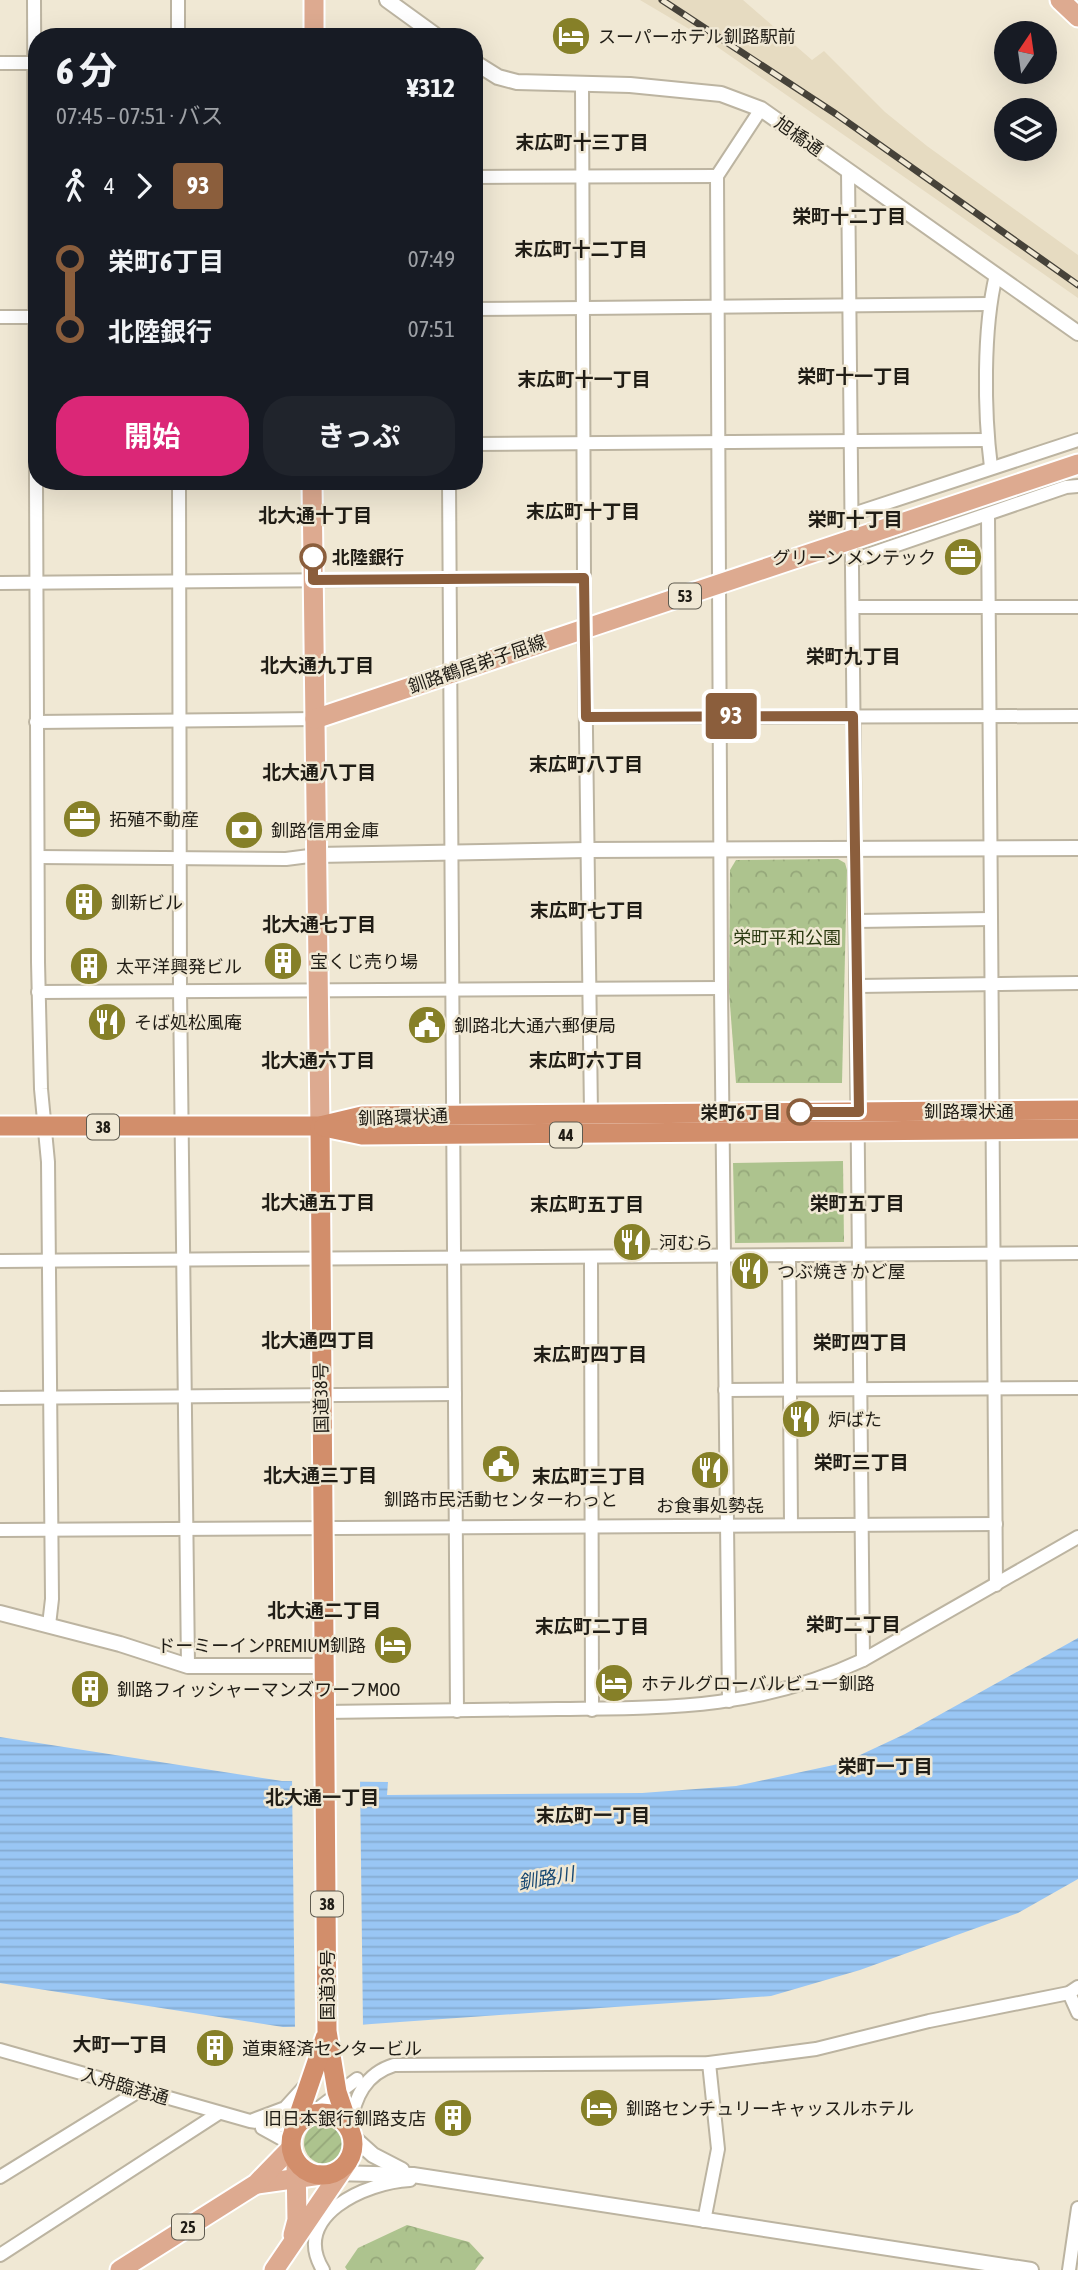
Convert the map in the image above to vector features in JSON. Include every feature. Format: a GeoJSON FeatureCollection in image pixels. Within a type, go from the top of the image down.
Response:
{"type":"FeatureCollection","features":[{"type":"Feature","properties":{"kind":"highway","name":"釧路環状通"},"geometry":{"type":"LineString","coordinates":[[320,1126],[362,1135],[724,1134],[859,1122],[993,1120],[1078,1110]]}},
{"type":"Feature","properties":{"kind":"highway","name":"釧路環状通"},"geometry":{"type":"LineString","coordinates":[[320,1126],[362,1116],[454,1115],[724,1113],[859,1122]]}},
{"type":"Feature","properties":{"kind":"highway","name":"釧路環状通"},"geometry":{"type":"LineString","coordinates":[[993,1120],[1078,1129]]}},
{"type":"Feature","properties":{"kind":"highway","name":"38"},"geometry":{"type":"LineString","coordinates":[[0,1126],[320,1126]]}},
{"type":"Feature","properties":{"kind":"highway","name":"国道38号"},"geometry":{"type":"LineString","coordinates":[[320,1126],[327,2031],[337,2092],[350,2131]]}},
{"type":"Feature","properties":{"kind":"highway","name":"国道38号"},"geometry":{"type":"LineString","coordinates":[[297,2140],[327,2031]]}},
{"type":"Feature","properties":{"kind":"highway"},"geometry":{"type":"LineString","coordinates":[[325,2113],[342,2120],[350,2131],[354,2146],[335,2171],[312,2173],[297,2140],[325,2113]]}},
{"type":"Feature","properties":{"kind":"main road"},"geometry":{"type":"LineString","coordinates":[[314,0],[314,28]]}},
{"type":"Feature","properties":{"kind":"main road"},"geometry":{"type":"LineString","coordinates":[[1060,0],[1078,17]]}},
{"type":"Feature","properties":{"kind":"main road","name":"釧路鶴居弟子屈線"},"geometry":{"type":"LineString","coordinates":[[315,719],[1078,464]]}},
{"type":"Feature","properties":{"kind":"main road"},"geometry":{"type":"LineString","coordinates":[[312,490],[320,1126]]}},
{"type":"Feature","properties":{"kind":"main road"},"geometry":{"type":"LineString","coordinates":[[291,2243],[297,2220],[297,2140]]}},
{"type":"Feature","properties":{"kind":"main road","name":"25"},"geometry":{"type":"LineString","coordinates":[[256,2184],[297,2140]]}},
{"type":"Feature","properties":{"kind":"main road","name":"25"},"geometry":{"type":"LineString","coordinates":[[120,2270],[256,2184],[274,2169],[297,2140]]}},
{"type":"Feature","properties":{"kind":"main road"},"geometry":{"type":"LineString","coordinates":[[274,2270],[335,2171]]}},
{"type":"Feature","properties":{"kind":"street"},"geometry":{"type":"LineString","coordinates":[[34,0],[34,28]]}},
{"type":"Feature","properties":{"kind":"street"},"geometry":{"type":"LineString","coordinates":[[178,0],[178,28]]}},
{"type":"Feature","properties":{"kind":"street"},"geometry":{"type":"LineString","coordinates":[[387,0],[426,28]]}},
{"type":"Feature","properties":{"kind":"street"},"geometry":{"type":"LineString","coordinates":[[0,63],[28,63]]}},
{"type":"Feature","properties":{"kind":"street","name":"旭橋通"},"geometry":{"type":"LineString","coordinates":[[483,68],[498,77],[517,82],[630,85],[721,94],[761,109],[1078,333]]}},
{"type":"Feature","properties":{"kind":"street"},"geometry":{"type":"LineString","coordinates":[[583,85],[584,628],[591,1114]]}},
{"type":"Feature","properties":{"kind":"street"},"geometry":{"type":"LineString","coordinates":[[729,1701],[721,988],[718,176],[761,109]]}},
{"type":"Feature","properties":{"kind":"street"},"geometry":{"type":"LineString","coordinates":[[848,171],[863,1660]]}},
{"type":"Feature","properties":{"kind":"street"},"geometry":{"type":"LineString","coordinates":[[483,177],[718,176]]}},
{"type":"Feature","properties":{"kind":"street"},"geometry":{"type":"LineString","coordinates":[[991,467],[987,440],[989,304],[996,275]]}},
{"type":"Feature","properties":{"kind":"street"},"geometry":{"type":"LineString","coordinates":[[483,309],[989,304]]}},
{"type":"Feature","properties":{"kind":"street"},"geometry":{"type":"LineString","coordinates":[[0,317],[28,317]]}},
{"type":"Feature","properties":{"kind":"street"},"geometry":{"type":"LineString","coordinates":[[483,444],[987,440]]}},
{"type":"Feature","properties":{"kind":"street"},"geometry":{"type":"LineString","coordinates":[[853,514],[1078,440]]}},
{"type":"Feature","properties":{"kind":"street"},"geometry":{"type":"LineString","coordinates":[[853,560],[988,516],[1066,487],[1078,486]]}},
{"type":"Feature","properties":{"kind":"street"},"geometry":{"type":"LineString","coordinates":[[37,490],[38,992],[45,1126],[51,1397],[52,1605],[49,1625]]}},
{"type":"Feature","properties":{"kind":"street"},"geometry":{"type":"LineString","coordinates":[[179,490],[180,990],[188,1666]]}},
{"type":"Feature","properties":{"kind":"street"},"geometry":{"type":"LineString","coordinates":[[449,490],[457,1711]]}},
{"type":"Feature","properties":{"kind":"street"},"geometry":{"type":"LineString","coordinates":[[988,516],[996,1585]]}},
{"type":"Feature","properties":{"kind":"street"},"geometry":{"type":"LineString","coordinates":[[0,583],[584,578]]}},
{"type":"Feature","properties":{"kind":"street"},"geometry":{"type":"LineString","coordinates":[[853,607],[1078,607]]}},
{"type":"Feature","properties":{"kind":"street"},"geometry":{"type":"LineString","coordinates":[[586,717],[989,714],[1078,716]]}},
{"type":"Feature","properties":{"kind":"street"},"geometry":{"type":"LineString","coordinates":[[36,722],[315,719]]}},
{"type":"Feature","properties":{"kind":"street"},"geometry":{"type":"LineString","coordinates":[[38,857],[286,859],[317,855],[587,850],[722,852],[856,848],[1078,848]]}},
{"type":"Feature","properties":{"kind":"street"},"geometry":{"type":"LineString","coordinates":[[857,921],[990,919]]}},
{"type":"Feature","properties":{"kind":"street"},"geometry":{"type":"LineString","coordinates":[[858,986],[1078,983]]}},
{"type":"Feature","properties":{"kind":"street"},"geometry":{"type":"LineString","coordinates":[[38,992],[721,988]]}},
{"type":"Feature","properties":{"kind":"street"},"geometry":{"type":"LineString","coordinates":[[0,1261],[1078,1254]]}},
{"type":"Feature","properties":{"kind":"street"},"geometry":{"type":"LineString","coordinates":[[789,1255],[791,1525]]}},
{"type":"Feature","properties":{"kind":"street"},"geometry":{"type":"LineString","coordinates":[[591,1258],[592,1710]]}},
{"type":"Feature","properties":{"kind":"street"},"geometry":{"type":"LineString","coordinates":[[725,1390],[1078,1388]]}},
{"type":"Feature","properties":{"kind":"street"},"geometry":{"type":"LineString","coordinates":[[0,1398],[321,1393],[455,1394]]}},
{"type":"Feature","properties":{"kind":"street"},"geometry":{"type":"LineString","coordinates":[[0,1530],[185,1531],[996,1524]]}},
{"type":"Feature","properties":{"kind":"street"},"geometry":{"type":"LineString","coordinates":[[324,1712],[592,1710],[729,1701],[770,1695],[830,1675],[863,1660],[1078,1537]]}},
{"type":"Feature","properties":{"kind":"street"},"geometry":{"type":"LineString","coordinates":[[0,1613],[188,1666],[325,1666]]}},
{"type":"Feature","properties":{"kind":"street"},"geometry":{"type":"LineString","coordinates":[[297,2140],[337,2092],[357,2079],[371,2077],[394,2065],[709,2063],[816,2049],[1073,1990],[1078,2013]]}},
{"type":"Feature","properties":{"kind":"street","name":"入舟臨港通"},"geometry":{"type":"LineString","coordinates":[[0,2050],[250,2121]]}},
{"type":"Feature","properties":{"kind":"street"},"geometry":{"type":"LineString","coordinates":[[330,2057],[339,2069],[357,2079]]}},
{"type":"Feature","properties":{"kind":"street"},"geometry":{"type":"LineString","coordinates":[[705,2221],[718,2148],[709,2063]]}},
{"type":"Feature","properties":{"kind":"street"},"geometry":{"type":"LineString","coordinates":[[250,2121],[285,2108],[315,2072]]}},
{"type":"Feature","properties":{"kind":"street"},"geometry":{"type":"LineString","coordinates":[[371,2077],[359,2091],[350,2131],[387,2164],[413,2175]]}},
{"type":"Feature","properties":{"kind":"street"},"geometry":{"type":"LineString","coordinates":[[0,2177],[139,2091]]}},
{"type":"Feature","properties":{"kind":"street"},"geometry":{"type":"LineString","coordinates":[[0,2255],[219,2113]]}},
{"type":"Feature","properties":{"kind":"street"},"geometry":{"type":"LineString","coordinates":[[250,2121],[297,2140]]}},
{"type":"Feature","properties":{"kind":"street"},"geometry":{"type":"LineString","coordinates":[[250,2121],[286,2126],[297,2140]]}},
{"type":"Feature","properties":{"kind":"street"},"geometry":{"type":"LineString","coordinates":[[335,2171],[413,2175],[1031,2270]]}},
{"type":"Feature","properties":{"kind":"street"},"geometry":{"type":"LineString","coordinates":[[323,2270],[313,2247],[320,2226],[347,2198],[370,2186],[438,2179]]}},
{"type":"Feature","properties":{"kind":"street"},"geometry":{"type":"LineString","coordinates":[[1069,2270],[1078,2207]]}},
{"type":"Feature","properties":{"kind":"shaded area"},"geometry":{"type":"Polygon","coordinates":[[[640,0],[743,0],[812,60],[824,51],[885,112],[927,146],[1078,255],[1078,298],[706,39],[640,0]]]}},
{"type":"Feature","properties":{"kind":"green space","name":"栄町平和公園"},"geometry":{"type":"Polygon","coordinates":[[[838,859],[845,863],[847,870],[842,1083],[736,1083],[729,992],[730,870],[736,860],[838,859]]]}},
{"type":"Feature","properties":{"kind":"green space"},"geometry":{"type":"Polygon","coordinates":[[[843,1161],[844,1242],[735,1243],[733,1163],[843,1161]]]}},
{"type":"Feature","properties":{"kind":"green space"},"geometry":{"type":"Polygon","coordinates":[[[325,2122],[340,2128],[346,2143],[340,2158],[325,2164],[310,2158],[304,2143],[310,2128],[325,2122]]]}},
{"type":"Feature","properties":{"kind":"green space"},"geometry":{"type":"Polygon","coordinates":[[[407,2225],[469,2242],[484,2258],[475,2270],[347,2270],[345,2267],[358,2248],[407,2225]]]}},
{"type":"Feature","properties":{"kind":"water","name":"釧路川"},"geometry":{"type":"Polygon","coordinates":[[[1078,1638],[1078,1879],[1018,1913],[860,1970],[771,1996],[343,2026],[283,2027],[0,1983],[0,1737],[282,1781],[388,1782],[387,1795],[642,1793],[736,1786],[843,1763],[905,1734],[1078,1638]]]}},
{"type":"Feature","properties":{"kind":"pier"},"geometry":{"type":"Polygon","coordinates":[[[292,1778],[360,1779],[363,2028],[295,2030],[292,1778]]]}},
{"type":"Feature","properties":{"kind":"railway"},"geometry":{"type":"LineString","coordinates":[[662,0],[836,114],[1078,285]]}},
{"type":"Feature","properties":{"kind":"bus line","name":"93"},"geometry":{"type":"LineString","coordinates":[[313,557],[313,580],[584,578],[586,717],[853,716],[859,1112],[800,1112]]}},
{"type":"Feature","properties":{"kind":"place","name":"スーパーホテル釧路駅前"},"geometry":{"type":"Point","coordinates":[571,36]}},
{"type":"Feature","properties":{"kind":"place","name":"北陸銀行"},"geometry":{"type":"Point","coordinates":[313,557]}},
{"type":"Feature","properties":{"kind":"place","name":"グリーン メンテック"},"geometry":{"type":"Point","coordinates":[963,557]}},
{"type":"Feature","properties":{"kind":"place","name":"拓殖不動産"},"geometry":{"type":"Point","coordinates":[82,819]}},
{"type":"Feature","properties":{"kind":"place","name":"釧路信用金庫"},"geometry":{"type":"Point","coordinates":[244,830]}},
{"type":"Feature","properties":{"kind":"place","name":"釧新ビル"},"geometry":{"type":"Point","coordinates":[84,902]}},
{"type":"Feature","properties":{"kind":"place","name":"宝くじ売り場"},"geometry":{"type":"Point","coordinates":[283,961]}},
{"type":"Feature","properties":{"kind":"place","name":"太平洋興発ビル"},"geometry":{"type":"Point","coordinates":[89,966]}},
{"type":"Feature","properties":{"kind":"place","name":"そば処松風庵"},"geometry":{"type":"Point","coordinates":[107,1022]}},
{"type":"Feature","properties":{"kind":"place","name":"釧路北大通六郵便局"},"geometry":{"type":"Point","coordinates":[427,1025]}},
{"type":"Feature","properties":{"kind":"place","name":"栄町6丁目"},"geometry":{"type":"Point","coordinates":[800,1112]}},
{"type":"Feature","properties":{"kind":"place","name":"河むら"},"geometry":{"type":"Point","coordinates":[632,1242]}},
{"type":"Feature","properties":{"kind":"place","name":"つぶ焼き かど屋"},"geometry":{"type":"Point","coordinates":[750,1271]}},
{"type":"Feature","properties":{"kind":"place","name":"炉ばた"},"geometry":{"type":"Point","coordinates":[801,1419]}},
{"type":"Feature","properties":{"kind":"place","name":"釧路市民活動センターわっと"},"geometry":{"type":"Point","coordinates":[501,1464]}},
{"type":"Feature","properties":{"kind":"place","name":"お食事処勢㐂"},"geometry":{"type":"Point","coordinates":[710,1470]}},
{"type":"Feature","properties":{"kind":"place","name":"ドーミーインPREMIUM釧路"},"geometry":{"type":"Point","coordinates":[393,1645]}},
{"type":"Feature","properties":{"kind":"place","name":"ホテルグローバルビュー釧路"},"geometry":{"type":"Point","coordinates":[614,1683]}},
{"type":"Feature","properties":{"kind":"place","name":"釧路フィッシャーマンズワーフMOO"},"geometry":{"type":"Point","coordinates":[90,1689]}},
{"type":"Feature","properties":{"kind":"place","name":"道東経済センタービル"},"geometry":{"type":"Point","coordinates":[215,2048]}},
{"type":"Feature","properties":{"kind":"place","name":"釧路センチュリーキャッスルホテル"},"geometry":{"type":"Point","coordinates":[599,2108]}},
{"type":"Feature","properties":{"kind":"place","name":"旧日本銀行釧路支店"},"geometry":{"type":"Point","coordinates":[453,2118]}},
{"type":"Feature","properties":{"kind":"district","name":"末広町十三丁目"},"geometry":{"type":"Point","coordinates":[582,142]}},
{"type":"Feature","properties":{"kind":"district","name":"栄町十二丁目"},"geometry":{"type":"Point","coordinates":[849,216]}},
{"type":"Feature","properties":{"kind":"district","name":"末広町十二丁目"},"geometry":{"type":"Point","coordinates":[581,249]}},
{"type":"Feature","properties":{"kind":"district","name":"栄町十一丁目"},"geometry":{"type":"Point","coordinates":[854,376]}},
{"type":"Feature","properties":{"kind":"district","name":"末広町十一丁目"},"geometry":{"type":"Point","coordinates":[584,379]}},
{"type":"Feature","properties":{"kind":"district","name":"末広町十丁目"},"geometry":{"type":"Point","coordinates":[583,511]}},
{"type":"Feature","properties":{"kind":"district","name":"北大通十丁目"},"geometry":{"type":"Point","coordinates":[315,515]}},
{"type":"Feature","properties":{"kind":"district","name":"栄町十丁目"},"geometry":{"type":"Point","coordinates":[855,519]}},
{"type":"Feature","properties":{"kind":"district","name":"栄町九丁目"},"geometry":{"type":"Point","coordinates":[853,656]}},
{"type":"Feature","properties":{"kind":"district","name":"北大通九丁目"},"geometry":{"type":"Point","coordinates":[317,665]}},
{"type":"Feature","properties":{"kind":"district","name":"末広町八丁目"},"geometry":{"type":"Point","coordinates":[586,764]}},
{"type":"Feature","properties":{"kind":"district","name":"北大通八丁目"},"geometry":{"type":"Point","coordinates":[319,772]}},
{"type":"Feature","properties":{"kind":"district","name":"末広町七丁目"},"geometry":{"type":"Point","coordinates":[587,910]}},
{"type":"Feature","properties":{"kind":"district","name":"北大通七丁目"},"geometry":{"type":"Point","coordinates":[319,924]}},
{"type":"Feature","properties":{"kind":"district","name":"北大通六丁目"},"geometry":{"type":"Point","coordinates":[318,1060]}},
{"type":"Feature","properties":{"kind":"district","name":"末広町六丁目"},"geometry":{"type":"Point","coordinates":[586,1060]}},
{"type":"Feature","properties":{"kind":"district","name":"北大通五丁目"},"geometry":{"type":"Point","coordinates":[318,1202]}},
{"type":"Feature","properties":{"kind":"district","name":"栄町五丁目"},"geometry":{"type":"Point","coordinates":[857,1203]}},
{"type":"Feature","properties":{"kind":"district","name":"末広町五丁目"},"geometry":{"type":"Point","coordinates":[587,1204]}},
{"type":"Feature","properties":{"kind":"district","name":"北大通四丁目"},"geometry":{"type":"Point","coordinates":[318,1340]}},
{"type":"Feature","properties":{"kind":"district","name":"栄町四丁目"},"geometry":{"type":"Point","coordinates":[860,1342]}},
{"type":"Feature","properties":{"kind":"district","name":"末広町四丁目"},"geometry":{"type":"Point","coordinates":[590,1354]}},
{"type":"Feature","properties":{"kind":"district","name":"栄町三丁目"},"geometry":{"type":"Point","coordinates":[861,1462]}},
{"type":"Feature","properties":{"kind":"district","name":"北大通三丁目"},"geometry":{"type":"Point","coordinates":[320,1475]}},
{"type":"Feature","properties":{"kind":"district","name":"末広町三丁目"},"geometry":{"type":"Point","coordinates":[589,1476]}},
{"type":"Feature","properties":{"kind":"district","name":"北大通二丁目"},"geometry":{"type":"Point","coordinates":[324,1610]}},
{"type":"Feature","properties":{"kind":"district","name":"栄町二丁目"},"geometry":{"type":"Point","coordinates":[853,1624]}},
{"type":"Feature","properties":{"kind":"district","name":"末広町二丁目"},"geometry":{"type":"Point","coordinates":[592,1626]}},
{"type":"Feature","properties":{"kind":"district","name":"栄町一丁目"},"geometry":{"type":"Point","coordinates":[885,1766]}},
{"type":"Feature","properties":{"kind":"district","name":"北大通一丁目"},"geometry":{"type":"Point","coordinates":[322,1797]}},
{"type":"Feature","properties":{"kind":"district","name":"末広町一丁目"},"geometry":{"type":"Point","coordinates":[593,1815]}},
{"type":"Feature","properties":{"kind":"district","name":"大町一丁目"},"geometry":{"type":"Point","coordinates":[120,2044]}}]}
